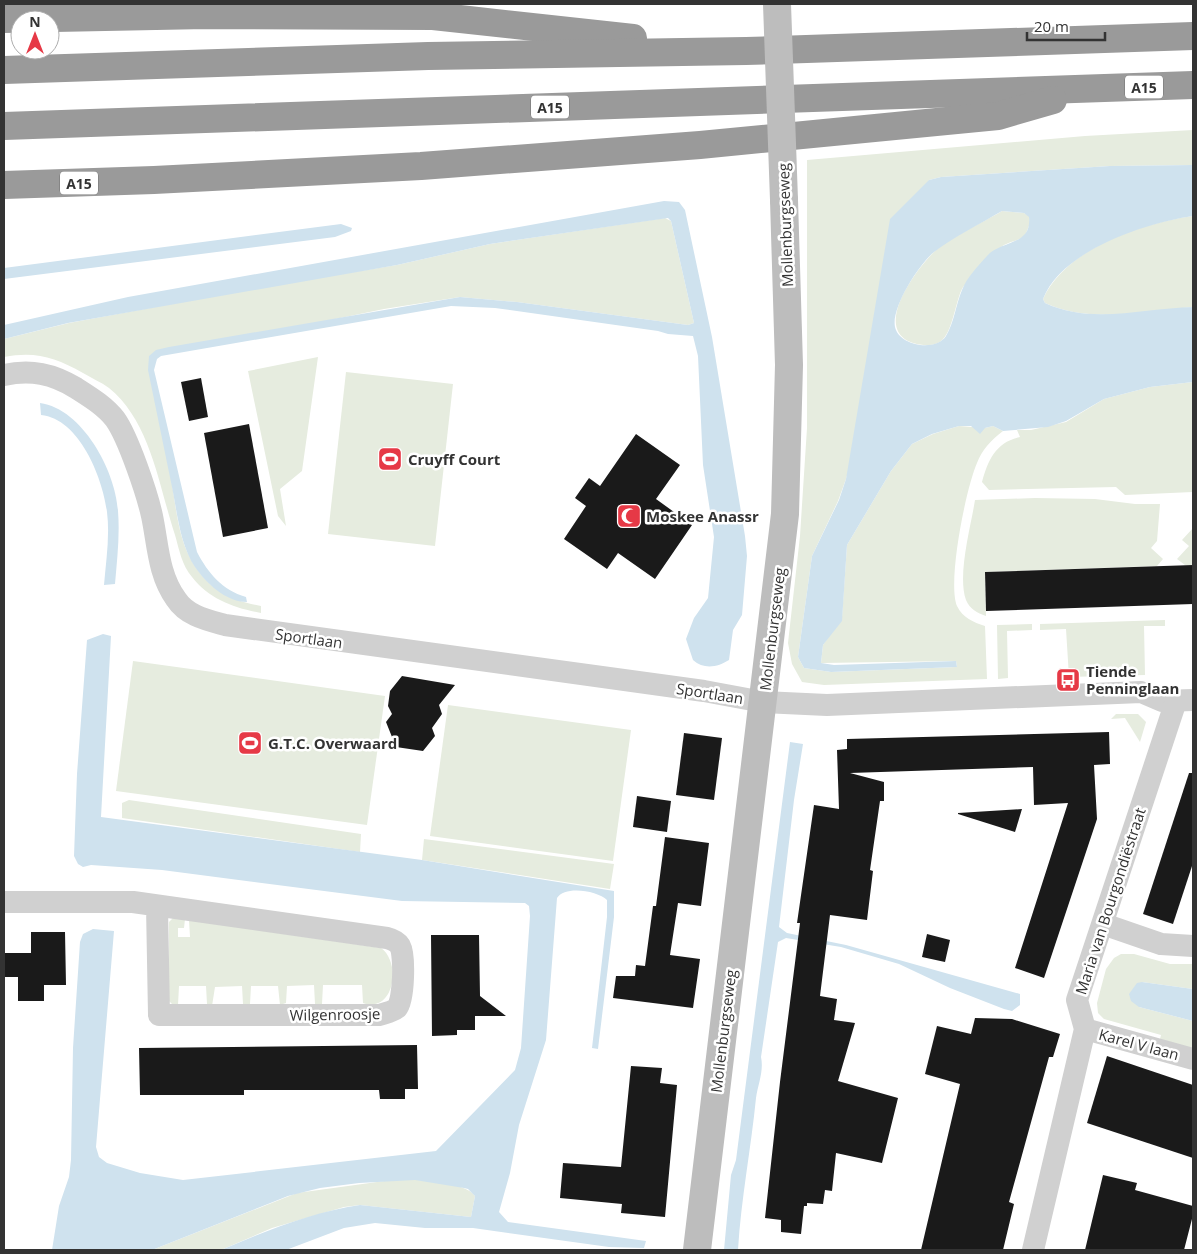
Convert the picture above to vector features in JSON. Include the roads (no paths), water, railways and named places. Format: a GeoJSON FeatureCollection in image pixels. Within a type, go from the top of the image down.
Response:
{"type":"FeatureCollection","features":[{"type":"Feature","properties":{"kind":"highway"},"geometry":{"type":"LineString","coordinates":[[4,19],[206,15],[433,16],[746,51]]}},
{"type":"Feature","properties":{"kind":"highway"},"geometry":{"type":"LineString","coordinates":[[4,70],[428,56],[746,51],[1193,36]]}},
{"type":"Feature","properties":{"kind":"highway","name":"A15"},"geometry":{"type":"LineString","coordinates":[[4,126],[1193,85]]}},
{"type":"Feature","properties":{"kind":"highway","name":"A15"},"geometry":{"type":"LineString","coordinates":[[4,185],[421,166],[700,145],[998,116],[1095,88]]}},
{"type":"Feature","properties":{"kind":"street","name":"Mollenburgseweg"},"geometry":{"type":"LineString","coordinates":[[697,1250],[783,530],[788,444],[789,365],[778,4]]}},
{"type":"Feature","properties":{"kind":"street","name":"Sportlaan"},"geometry":{"type":"LineString","coordinates":[[4,376],[26,372],[60,379],[95,400],[115,420],[136,466],[152,515],[158,558],[169,587],[186,611],[205,619],[265,632],[695,690],[763,702]]}},
{"type":"Feature","properties":{"kind":"street"},"geometry":{"type":"LineString","coordinates":[[763,702],[827,705],[1141,692],[1162,701],[1185,700]]}},
{"type":"Feature","properties":{"kind":"street","name":"Maria van Bourgondiëstraat"},"geometry":{"type":"LineString","coordinates":[[1034,1250],[1085,1029],[1077,1000],[1185,700]]}},
{"type":"Feature","properties":{"kind":"street","name":"Wilgenroosje"},"geometry":{"type":"LineString","coordinates":[[4,902],[116,901],[156,906],[392,939],[400,945],[401,950],[402,998],[398,1007],[393,1011],[379,1015],[159,1015],[156,906]]}},
{"type":"Feature","properties":{"kind":"street"},"geometry":{"type":"LineString","coordinates":[[1103,924],[1161,944],[1193,946]]}},
{"type":"Feature","properties":{"kind":"street","name":"Karel V laan"},"geometry":{"type":"LineString","coordinates":[[1085,1029],[1193,1059]]}},
{"type":"Feature","properties":{"kind":"water"},"geometry":{"type":"Polygon","coordinates":[[[1193,165],[1193,216],[1130,232],[1086,253],[1068,266],[1053,282],[1043,299],[1045,303],[1063,310],[1081,313],[1118,314],[1193,307],[1193,382],[1150,387],[1104,399],[1066,421],[1048,427],[1003,431],[993,426],[985,428],[980,434],[971,426],[959,426],[932,434],[912,444],[891,471],[847,545],[842,621],[823,645],[821,663],[834,665],[956,661],[957,667],[831,672],[804,668],[798,657],[812,556],[839,500],[846,479],[890,219],[929,180],[941,177],[1110,166],[1193,165]],[[1002,211],[959,235],[928,258],[907,287],[897,309],[895,327],[903,339],[918,345],[927,345],[941,341],[946,336],[962,290],[973,272],[993,251],[1021,238],[1026,233],[1029,226],[1029,217],[1024,213],[1002,211]]]}},
{"type":"Feature","properties":{"kind":"water"},"geometry":{"type":"Polygon","coordinates":[[[664,201],[679,202],[685,210],[712,337],[745,536],[747,556],[742,615],[733,630],[729,660],[716,666],[702,665],[693,660],[686,639],[694,618],[708,598],[714,537],[703,465],[698,356],[693,336],[668,334],[495,308],[451,306],[161,356],[157,359],[154,370],[197,552],[217,580],[230,590],[246,597],[247,602],[232,599],[211,585],[195,567],[186,549],[180,528],[148,370],[149,356],[156,350],[460,297],[517,302],[688,325],[694,323],[671,221],[668,218],[490,244],[397,265],[68,323],[4,339],[4,325],[128,297],[664,201]]]}},
{"type":"Feature","properties":{"kind":"water"},"geometry":{"type":"Polygon","coordinates":[[[341,224],[352,228],[351,231],[335,237],[4,279],[4,268],[341,224]]]}},
{"type":"Feature","properties":{"kind":"water"},"geometry":{"type":"Polygon","coordinates":[[[40,403],[56,408],[70,417],[83,430],[104,461],[116,495],[119,520],[115,584],[104,585],[108,521],[105,499],[95,468],[78,439],[67,427],[55,419],[41,415],[40,403]]]}},
{"type":"Feature","properties":{"kind":"water"},"geometry":{"type":"Polygon","coordinates":[[[103,634],[111,636],[101,817],[422,860],[614,891],[614,917],[598,1049],[592,1048],[607,917],[607,900],[597,894],[582,891],[567,892],[557,898],[546,1040],[519,1125],[510,1173],[499,1212],[508,1222],[646,1241],[644,1248],[609,1247],[473,1228],[425,1228],[375,1223],[344,1228],[286,1250],[221,1250],[307,1217],[360,1205],[471,1217],[475,1196],[468,1189],[415,1180],[359,1183],[320,1188],[288,1196],[152,1250],[52,1250],[59,1206],[69,1177],[71,1160],[73,1048],[80,942],[83,934],[93,929],[114,931],[96,1147],[99,1157],[107,1163],[140,1173],[183,1180],[436,1151],[515,1070],[521,1048],[530,916],[529,906],[525,903],[402,901],[162,870],[91,865],[83,867],[78,864],[74,856],[77,774],[87,640],[103,634]]]}},
{"type":"Feature","properties":{"kind":"water"},"geometry":{"type":"Polygon","coordinates":[[[790,742],[803,744],[794,800],[779,927],[787,933],[846,945],[1020,994],[1020,1005],[1012,1011],[1004,1009],[950,988],[899,964],[841,947],[786,938],[778,942],[761,1057],[761,1072],[741,1212],[738,1250],[724,1250],[731,1175],[736,1160],[790,742]]]}},
{"type":"Feature","properties":{"kind":"water"},"geometry":{"type":"Polygon","coordinates":[[[1142,982],[1193,989],[1193,1021],[1139,1007],[1131,1001],[1129,994],[1137,983],[1142,982]]]}},
{"type":"Feature","properties":{"kind":"place","name":"Cruyff Court"},"geometry":{"type":"Point","coordinates":[390,459]}},
{"type":"Feature","properties":{"kind":"place","name":"Moskee Anassr"},"geometry":{"type":"Point","coordinates":[629,516]}},
{"type":"Feature","properties":{"kind":"place","name":"Tiende Penninglaan"},"geometry":{"type":"Point","coordinates":[1068,680]}},
{"type":"Feature","properties":{"kind":"place","name":"G.T.C. Overwaard"},"geometry":{"type":"Point","coordinates":[250,743]}}]}
